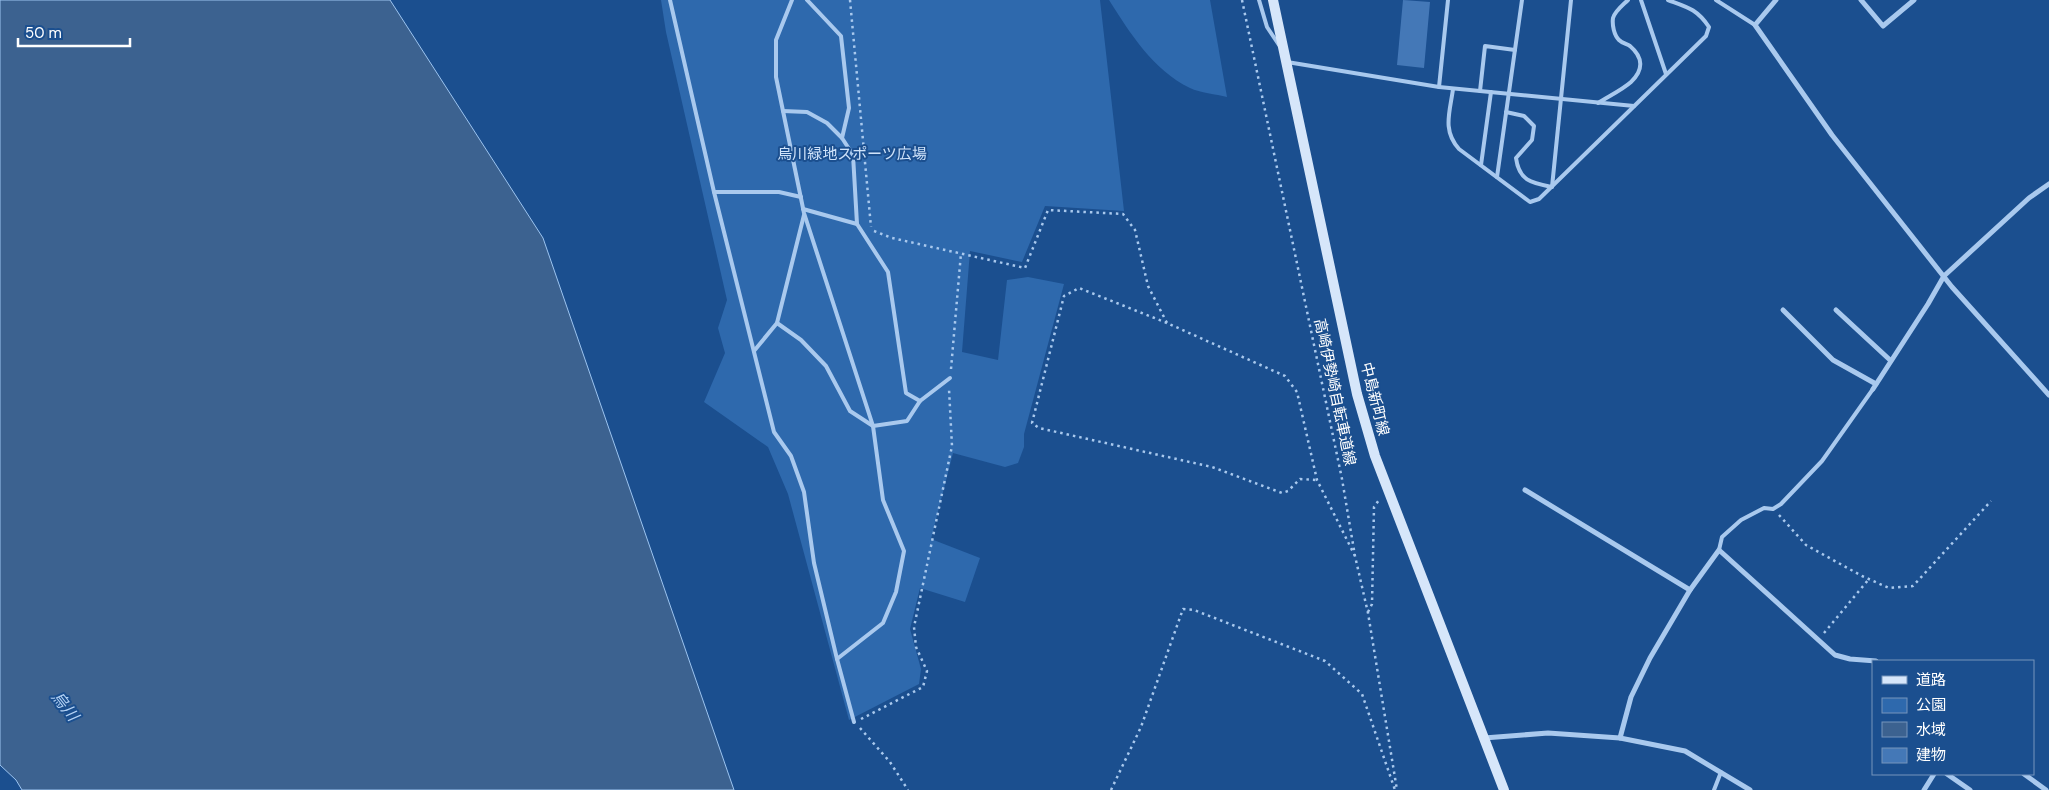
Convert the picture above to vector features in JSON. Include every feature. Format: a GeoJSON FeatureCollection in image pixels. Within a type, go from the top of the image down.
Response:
{"type":"FeatureCollection","features":[{"type":"Feature","properties":{"kind":"main road","name":"中島新町線"},"geometry":{"type":"LineString","coordinates":[[1273,0],[1282,50],[1357,394],[1375,456],[1504,790]]}},
{"type":"Feature","properties":{"kind":"street"},"geometry":{"type":"LineString","coordinates":[[1776,0],[1755,24],[1832,135],[1944,276],[2049,395]]}},
{"type":"Feature","properties":{"kind":"street"},"geometry":{"type":"LineString","coordinates":[[1862,0],[1883,26],[1914,0]]}},
{"type":"Feature","properties":{"kind":"street"},"geometry":{"type":"LineString","coordinates":[[1783,310],[1833,360],[1874,387],[1944,276],[2029,198],[2049,184]]}},
{"type":"Feature","properties":{"kind":"street"},"geometry":{"type":"LineString","coordinates":[[1836,310],[1890,360]]}},
{"type":"Feature","properties":{"kind":"street"},"geometry":{"type":"LineString","coordinates":[[1525,490],[1690,590]]}},
{"type":"Feature","properties":{"kind":"street"},"geometry":{"type":"LineString","coordinates":[[1620,738],[1631,697],[1650,658],[1690,590],[1719,550],[1835,655],[1850,659],[1872,661]]}},
{"type":"Feature","properties":{"kind":"street"},"geometry":{"type":"LineString","coordinates":[[1484,738],[1548,733],[1620,738],[1685,751],[1750,790]]}},
{"type":"Feature","properties":{"kind":"street"},"geometry":{"type":"LineString","coordinates":[[1924,790],[1933,775]]}},
{"type":"Feature","properties":{"kind":"street"},"geometry":{"type":"LineString","coordinates":[[1948,775],[1970,790]]}},
{"type":"Feature","properties":{"kind":"street"},"geometry":{"type":"LineString","coordinates":[[2025,775],[2046,790]]}},
{"type":"Feature","properties":{"kind":"lane"},"geometry":{"type":"LineString","coordinates":[[670,0],[714,192],[774,432],[791,456],[804,492],[814,564],[854,722]]}},
{"type":"Feature","properties":{"kind":"lane"},"geometry":{"type":"LineString","coordinates":[[792,0],[776,40],[776,77],[800,197],[873,426],[883,500],[904,551],[896,592],[883,623],[837,659]]}},
{"type":"Feature","properties":{"kind":"lane"},"geometry":{"type":"LineString","coordinates":[[807,0],[841,36],[849,108],[842,138]]}},
{"type":"Feature","properties":{"kind":"lane"},"geometry":{"type":"LineString","coordinates":[[1259,0],[1267,27],[1282,50]]}},
{"type":"Feature","properties":{"kind":"lane"},"geometry":{"type":"LineString","coordinates":[[1439,87],[1448,0]]}},
{"type":"Feature","properties":{"kind":"lane"},"geometry":{"type":"LineString","coordinates":[[1497,177],[1522,0]]}},
{"type":"Feature","properties":{"kind":"lane"},"geometry":{"type":"LineString","coordinates":[[1552,187],[1572,0]]}},
{"type":"Feature","properties":{"kind":"lane"},"geometry":{"type":"LineString","coordinates":[[1598,102],[1630,83],[1639,74],[1641,62],[1638,54],[1628,44],[1619,40],[1614,30],[1613,19],[1616,12],[1628,0]]}},
{"type":"Feature","properties":{"kind":"lane"},"geometry":{"type":"LineString","coordinates":[[1641,0],[1666,74]]}},
{"type":"Feature","properties":{"kind":"lane"},"geometry":{"type":"LineString","coordinates":[[1453,89],[1448,129],[1452,140],[1459,149],[1530,202],[1540,199],[1706,36],[1709,27],[1702,17],[1693,9],[1668,0]]}},
{"type":"Feature","properties":{"kind":"lane"},"geometry":{"type":"LineString","coordinates":[[1716,0],[1755,24]]}},
{"type":"Feature","properties":{"kind":"lane"},"geometry":{"type":"LineString","coordinates":[[1480,91],[1486,46],[1515,50]]}},
{"type":"Feature","properties":{"kind":"lane"},"geometry":{"type":"LineString","coordinates":[[1285,62],[1453,89],[1634,106]]}},
{"type":"Feature","properties":{"kind":"lane"},"geometry":{"type":"LineString","coordinates":[[1481,166],[1491,92]]}},
{"type":"Feature","properties":{"kind":"lane"},"geometry":{"type":"LineString","coordinates":[[783,111],[807,112],[827,123],[842,138],[853,154],[857,224],[888,272],[906,393],[920,400]]}},
{"type":"Feature","properties":{"kind":"lane"},"geometry":{"type":"LineString","coordinates":[[1506,112],[1524,116],[1534,126],[1532,140],[1516,158],[1518,170],[1524,177],[1535,184],[1552,187]]}},
{"type":"Feature","properties":{"kind":"lane"},"geometry":{"type":"LineString","coordinates":[[714,192],[779,192],[800,197]]}},
{"type":"Feature","properties":{"kind":"lane"},"geometry":{"type":"LineString","coordinates":[[754,351],[776,323],[803,211]]}},
{"type":"Feature","properties":{"kind":"lane"},"geometry":{"type":"LineString","coordinates":[[803,211],[857,224]]}},
{"type":"Feature","properties":{"kind":"lane"},"geometry":{"type":"LineString","coordinates":[[776,323],[801,340],[826,366],[850,411],[873,426],[907,421],[920,400],[950,378]]}},
{"type":"Feature","properties":{"kind":"lane"},"geometry":{"type":"LineString","coordinates":[[1719,550],[1722,537],[1741,520],[1764,508],[1772,508],[1781,504],[1822,461],[1874,387]]}},
{"type":"Feature","properties":{"kind":"lane"},"geometry":{"type":"LineString","coordinates":[[1714,790],[1721,772]]}},
{"type":"Feature","properties":{"kind":"path"},"geometry":{"type":"LineString","coordinates":[[850,0],[872,230],[892,238],[1025,268],[1048,210],[1123,214],[1135,230],[1148,286],[1167,323]]}},
{"type":"Feature","properties":{"kind":"path","name":"高崎伊勢崎自転車道線"},"geometry":{"type":"LineString","coordinates":[[1242,0],[1342,479],[1355,556],[1368,613],[1396,790]]}},
{"type":"Feature","properties":{"kind":"path"},"geometry":{"type":"LineString","coordinates":[[908,790],[890,762],[854,722],[924,687],[927,671],[916,647],[914,627],[952,446],[950,378],[961,253]]}},
{"type":"Feature","properties":{"kind":"path"},"geometry":{"type":"LineString","coordinates":[[1317,480],[1300,478],[1288,491],[1282,493],[1212,467],[1039,428],[1032,423],[1064,296],[1079,288],[1167,323],[1285,376],[1297,392],[1317,480],[1355,556]]}},
{"type":"Feature","properties":{"kind":"path"},"geometry":{"type":"LineString","coordinates":[[1368,613],[1372,604],[1374,507],[1389,493]]}},
{"type":"Feature","properties":{"kind":"path"},"geometry":{"type":"LineString","coordinates":[[1772,508],[1806,545],[1889,588],[1913,586],[1991,501]]}},
{"type":"Feature","properties":{"kind":"path"},"geometry":{"type":"LineString","coordinates":[[1818,640],[1869,579]]}},
{"type":"Feature","properties":{"kind":"path"},"geometry":{"type":"LineString","coordinates":[[1111,790],[1141,727],[1183,609],[1194,610],[1325,661],[1362,694],[1396,790]]}},
{"type":"Feature","properties":{"kind":"green space","name":"烏川緑地スポーツ広場"},"geometry":{"type":"Polygon","coordinates":[[[661,0],[1100,0],[1124,211],[1045,206],[1022,262],[970,251],[962,352],[998,360],[1007,280],[1028,277],[1064,284],[1024,434],[1024,447],[1018,463],[1005,467],[953,453],[931,539],[980,558],[965,602],[920,588],[910,629],[921,669],[919,684],[849,720],[788,494],[768,447],[704,402],[725,353],[718,328],[727,300],[666,32],[661,0]]]}},
{"type":"Feature","properties":{"kind":"green space"},"geometry":{"type":"Polygon","coordinates":[[[1109,0],[1210,0],[1227,97],[1194,90],[1165,71],[1134,38],[1109,0]]]}},
{"type":"Feature","properties":{"kind":"water","name":"烏川"},"geometry":{"type":"Polygon","coordinates":[[[0,0],[390,0],[543,238],[734,790],[22,790],[16,780],[0,765],[0,0]]]}},
{"type":"Feature","properties":{"kind":"building"},"geometry":{"type":"Polygon","coordinates":[[[1403,0],[1430,2],[1424,68],[1397,65],[1403,0]]]}}]}
